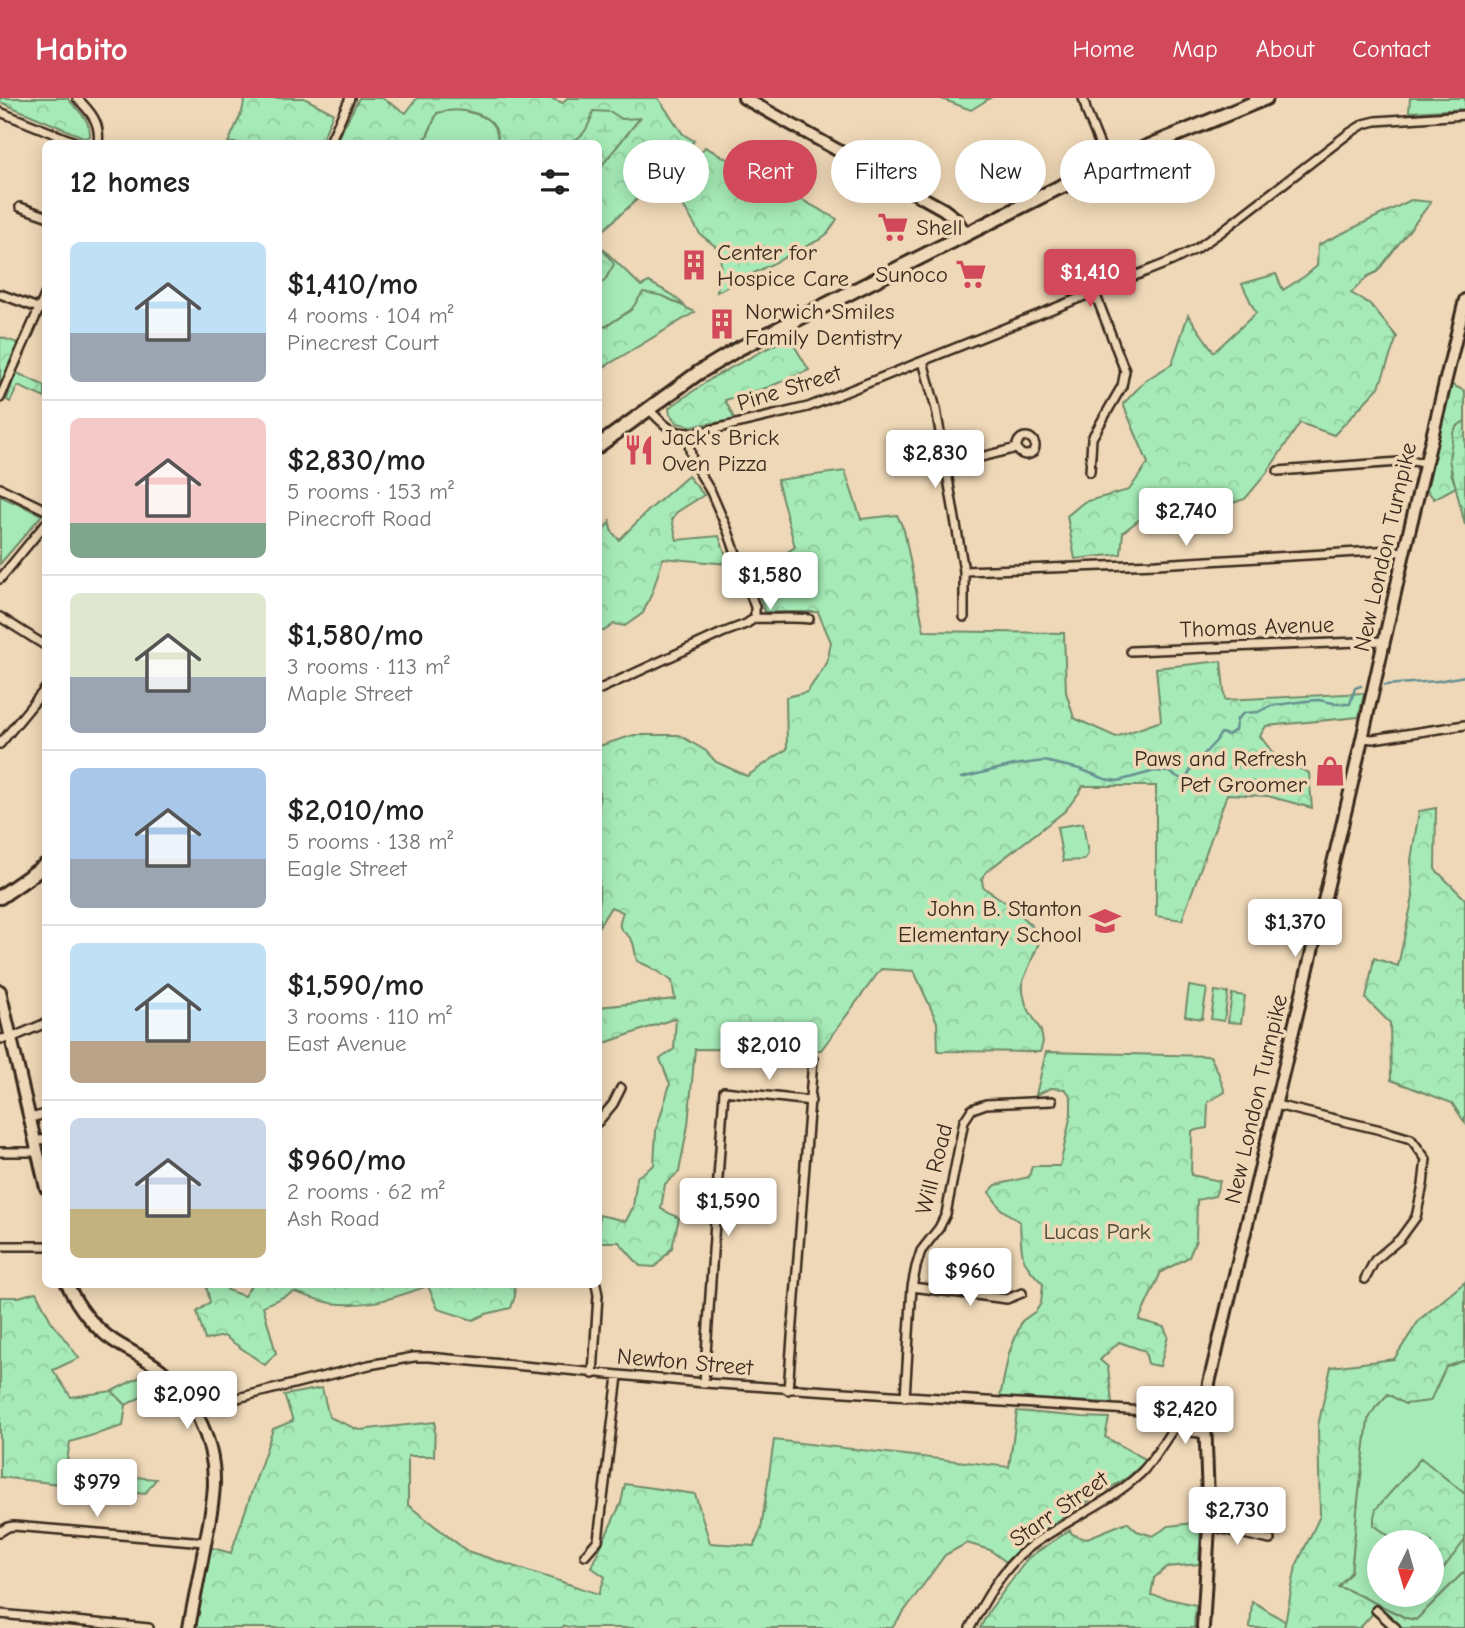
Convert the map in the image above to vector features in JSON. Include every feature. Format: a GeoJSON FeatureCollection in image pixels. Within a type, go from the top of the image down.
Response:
{"type":"FeatureCollection","features":[{"type":"Feature","properties":{"kind":"main road"},"geometry":{"type":"LineString","coordinates":[[744,98],[943,209],[955,218],[966,234]]}},
{"type":"Feature","properties":{"kind":"main road"},"geometry":{"type":"LineString","coordinates":[[1167,140],[1266,98]]}},
{"type":"Feature","properties":{"kind":"main road"},"geometry":{"type":"LineString","coordinates":[[602,443],[698,373],[738,349],[1060,188]]}},
{"type":"Feature","properties":{"kind":"main road","name":"New London Turnpike"},"geometry":{"type":"LineString","coordinates":[[1203,1628],[1209,1526],[1205,1419],[1209,1383],[1465,300]]}},
{"type":"Feature","properties":{"kind":"main road"},"geometry":{"type":"LineString","coordinates":[[0,897],[42,868]]}},
{"type":"Feature","properties":{"kind":"main road"},"geometry":{"type":"LineString","coordinates":[[0,991],[6,1039],[40,1144]]}},
{"type":"Feature","properties":{"kind":"main road"},"geometry":{"type":"LineString","coordinates":[[69,1288],[93,1323],[115,1341],[160,1369],[172,1381],[194,1409],[208,1443],[214,1480],[212,1507],[189,1628]]}},
{"type":"Feature","properties":{"kind":"street"},"geometry":{"type":"LineString","coordinates":[[77,98],[97,124],[98,140]]}},
{"type":"Feature","properties":{"kind":"street"},"geometry":{"type":"LineString","coordinates":[[331,140],[350,98]]}},
{"type":"Feature","properties":{"kind":"street"},"geometry":{"type":"LineString","coordinates":[[1083,98],[1097,140]]}},
{"type":"Feature","properties":{"kind":"street"},"geometry":{"type":"LineString","coordinates":[[0,113],[70,140]]}},
{"type":"Feature","properties":{"kind":"street","name":"Pine Street"},"geometry":{"type":"LineString","coordinates":[[687,434],[808,407],[1172,261],[1196,248],[1364,124],[1465,116]]}},
{"type":"Feature","properties":{"kind":"street"},"geometry":{"type":"LineString","coordinates":[[20,207],[42,215]]}},
{"type":"Feature","properties":{"kind":"street"},"geometry":{"type":"LineString","coordinates":[[1090,472],[1091,438],[1122,386],[1125,371],[1095,292]]}},
{"type":"Feature","properties":{"kind":"street"},"geometry":{"type":"LineString","coordinates":[[0,294],[42,310]]}},
{"type":"Feature","properties":{"kind":"street"},"geometry":{"type":"LineString","coordinates":[[0,398],[42,312]]}},
{"type":"Feature","properties":{"kind":"street"},"geometry":{"type":"LineString","coordinates":[[923,361],[936,409],[964,571],[964,617]]}},
{"type":"Feature","properties":{"kind":"street"},"geometry":{"type":"LineString","coordinates":[[648,408],[663,424],[687,434],[692,460],[711,492],[728,531],[755,607],[755,618]]}},
{"type":"Feature","properties":{"kind":"street"},"geometry":{"type":"LineString","coordinates":[[945,466],[1017,448]]}},
{"type":"Feature","properties":{"kind":"street"},"geometry":{"type":"LineString","coordinates":[[1278,471],[1412,461],[1426,463]]}},
{"type":"Feature","properties":{"kind":"street"},"geometry":{"type":"LineString","coordinates":[[0,488],[42,508]]}},
{"type":"Feature","properties":{"kind":"street"},"geometry":{"type":"LineString","coordinates":[[0,579],[42,528]]}},
{"type":"Feature","properties":{"kind":"street"},"geometry":{"type":"LineString","coordinates":[[964,571],[1157,564],[1392,550],[1404,553]]}},
{"type":"Feature","properties":{"kind":"street"},"geometry":{"type":"LineString","coordinates":[[0,617],[42,643]]}},
{"type":"Feature","properties":{"kind":"street"},"geometry":{"type":"LineString","coordinates":[[602,688],[755,618],[809,619]]}},
{"type":"Feature","properties":{"kind":"street","name":"Thomas Avenue"},"geometry":{"type":"LineString","coordinates":[[1131,651],[1384,641]]}},
{"type":"Feature","properties":{"kind":"street"},"geometry":{"type":"LineString","coordinates":[[0,744],[42,693]]}},
{"type":"Feature","properties":{"kind":"street"},"geometry":{"type":"LineString","coordinates":[[1363,738],[1373,739],[1465,725]]}},
{"type":"Feature","properties":{"kind":"street"},"geometry":{"type":"LineString","coordinates":[[6,1039],[42,1025]]}},
{"type":"Feature","properties":{"kind":"street"},"geometry":{"type":"LineString","coordinates":[[788,1390],[813,1059]]}},
{"type":"Feature","properties":{"kind":"street"},"geometry":{"type":"LineString","coordinates":[[602,1117],[621,1088]]}},
{"type":"Feature","properties":{"kind":"street"},"geometry":{"type":"LineString","coordinates":[[704,1383],[724,1091],[811,1101]]}},
{"type":"Feature","properties":{"kind":"street","name":"Will Road"},"geometry":{"type":"LineString","coordinates":[[905,1397],[912,1287],[916,1267],[921,1251],[946,1214],[964,1121],[972,1109],[986,1104],[1052,1101]]}},
{"type":"Feature","properties":{"kind":"street"},"geometry":{"type":"LineString","coordinates":[[1276,1105],[1381,1129],[1411,1139],[1426,1159],[1416,1217],[1400,1239],[1375,1260],[1366,1279]]}},
{"type":"Feature","properties":{"kind":"street"},"geometry":{"type":"LineString","coordinates":[[30,1118],[42,1115]]}},
{"type":"Feature","properties":{"kind":"street"},"geometry":{"type":"LineString","coordinates":[[0,1152],[40,1144]]}},
{"type":"Feature","properties":{"kind":"street"},"geometry":{"type":"LineString","coordinates":[[0,1246],[42,1246]]}},
{"type":"Feature","properties":{"kind":"street"},"geometry":{"type":"LineString","coordinates":[[912,1287],[1007,1299],[1022,1293]]}},
{"type":"Feature","properties":{"kind":"street"},"geometry":{"type":"LineString","coordinates":[[593,1374],[597,1288]]}},
{"type":"Feature","properties":{"kind":"street","name":"Newton Street"},"geometry":{"type":"LineString","coordinates":[[194,1409],[369,1365],[429,1357],[788,1390],[1144,1411],[1175,1426]]}},
{"type":"Feature","properties":{"kind":"street"},"geometry":{"type":"LineString","coordinates":[[586,1555],[598,1539],[618,1376]]}},
{"type":"Feature","properties":{"kind":"street"},"geometry":{"type":"LineString","coordinates":[[1205,1419],[1182,1420],[1175,1426],[1186,1432],[1206,1434]]}},
{"type":"Feature","properties":{"kind":"street","name":"Starr Street"},"geometry":{"type":"LineString","coordinates":[[970,1628],[1002,1576],[1025,1551],[1131,1481],[1156,1455],[1175,1426]]}},
{"type":"Feature","properties":{"kind":"street"},"geometry":{"type":"LineString","coordinates":[[0,1532],[14,1526],[205,1542]]}},
{"type":"Feature","properties":{"kind":"street"},"geometry":{"type":"LineString","coordinates":[[1209,1526],[1270,1540]]}},
{"type":"Feature","properties":{"kind":"street"},"geometry":{"type":"LineString","coordinates":[[1376,1610],[1396,1628]]}},
{"type":"Feature","properties":{"kind":"street"},"geometry":{"type":"LineString","coordinates":[[0,1615],[149,1628]]}},
{"type":"Feature","properties":{"kind":"green space"},"geometry":{"type":"Polygon","coordinates":[[[0,98],[67,98],[86,120],[90,136],[83,137],[0,102],[0,98]]]}},
{"type":"Feature","properties":{"kind":"green space"},"geometry":{"type":"Polygon","coordinates":[[[245,98],[304,98],[333,113],[322,140],[229,140],[245,98]]]}},
{"type":"Feature","properties":{"kind":"green space"},"geometry":{"type":"Polygon","coordinates":[[[359,98],[382,98],[406,113],[417,98],[550,98],[563,103],[567,98],[658,98],[683,134],[692,140],[623,140],[623,203],[633,203],[602,231],[602,140],[498,140],[492,124],[485,118],[457,110],[437,113],[425,140],[337,140],[359,98]]]}},
{"type":"Feature","properties":{"kind":"green space"},"geometry":{"type":"Polygon","coordinates":[[[939,98],[990,98],[971,110],[939,98]]]}},
{"type":"Feature","properties":{"kind":"green space"},"geometry":{"type":"Polygon","coordinates":[[[1410,98],[1465,98],[1465,109],[1409,112],[1410,98]]]}},
{"type":"Feature","properties":{"kind":"green space"},"geometry":{"type":"Polygon","coordinates":[[[451,109],[483,117],[494,126],[498,140],[426,140],[437,113],[451,109]]]}},
{"type":"Feature","properties":{"kind":"green space"},"geometry":{"type":"Polygon","coordinates":[[[593,111],[611,112],[622,119],[640,118],[602,165],[602,140],[575,140],[590,122],[593,111]]]}},
{"type":"Feature","properties":{"kind":"green space"},"geometry":{"type":"Polygon","coordinates":[[[709,149],[723,157],[723,203],[808,203],[837,219],[828,233],[819,240],[717,292],[721,266],[720,250],[700,234],[682,203],[709,203],[709,149]]]}},
{"type":"Feature","properties":{"kind":"green space"},"geometry":{"type":"Polygon","coordinates":[[[1411,200],[1431,202],[1377,272],[1368,276],[1351,293],[1370,304],[1397,337],[1379,387],[1334,435],[1300,423],[1266,474],[1245,499],[1201,512],[1139,520],[1123,532],[1121,554],[1075,559],[1067,516],[1084,502],[1129,490],[1148,463],[1123,404],[1146,380],[1172,364],[1188,315],[1214,352],[1256,313],[1242,284],[1276,274],[1283,290],[1317,266],[1318,245],[1411,200]]]}},
{"type":"Feature","properties":{"kind":"green space"},"geometry":{"type":"Polygon","coordinates":[[[602,248],[641,286],[649,282],[673,295],[686,307],[663,296],[631,310],[605,327],[602,324],[602,282],[613,264],[602,248]]]}},
{"type":"Feature","properties":{"kind":"green space"},"geometry":{"type":"Polygon","coordinates":[[[602,249],[614,264],[602,282],[602,249]]]}},
{"type":"Feature","properties":{"kind":"green space"},"geometry":{"type":"Polygon","coordinates":[[[643,292],[663,296],[695,312],[602,368],[602,324],[605,327],[631,310],[643,292]]]}},
{"type":"Feature","properties":{"kind":"green space"},"geometry":{"type":"Polygon","coordinates":[[[0,337],[18,343],[1,383],[0,382],[0,337]]]}},
{"type":"Feature","properties":{"kind":"green space"},"geometry":{"type":"Polygon","coordinates":[[[789,337],[809,370],[769,387],[725,400],[735,420],[691,426],[677,423],[670,414],[669,408],[715,376],[789,337]]]}},
{"type":"Feature","properties":{"kind":"green space"},"geometry":{"type":"Polygon","coordinates":[[[15,372],[42,385],[42,397],[18,386],[10,402],[7,400],[15,372]]]}},
{"type":"Feature","properties":{"kind":"green space"},"geometry":{"type":"Polygon","coordinates":[[[1450,384],[1465,391],[1465,421],[1456,427],[1451,473],[1456,487],[1434,499],[1427,490],[1450,384]]]}},
{"type":"Feature","properties":{"kind":"green space"},"geometry":{"type":"Polygon","coordinates":[[[1465,421],[1465,525],[1449,460],[1453,433],[1456,427],[1465,421]]]}},
{"type":"Feature","properties":{"kind":"green space"},"geometry":{"type":"Polygon","coordinates":[[[845,471],[861,519],[897,515],[904,530],[924,631],[1064,633],[1066,692],[1074,718],[1116,737],[1161,721],[1156,668],[1221,661],[1225,700],[1364,693],[1359,717],[1266,726],[1260,736],[1276,757],[1309,773],[1312,808],[1268,796],[1227,794],[1182,920],[1156,916],[1156,786],[1083,786],[1065,811],[986,872],[982,879],[983,887],[1011,906],[1039,933],[1040,940],[1023,981],[1023,992],[1026,1005],[1041,1031],[1043,1042],[1040,1052],[938,1051],[937,1022],[914,971],[881,969],[821,1050],[695,1049],[688,1125],[679,1172],[665,1184],[661,1209],[679,1218],[672,1248],[655,1267],[640,1266],[619,1242],[602,1242],[602,1216],[626,1221],[633,1207],[637,1177],[654,1165],[656,1131],[670,1084],[660,1059],[674,1049],[676,1018],[602,1044],[602,1007],[675,999],[672,981],[637,961],[633,943],[620,928],[623,912],[611,907],[602,921],[602,745],[634,735],[679,735],[706,751],[716,762],[747,776],[787,749],[786,697],[807,692],[827,663],[831,642],[818,612],[765,612],[748,566],[781,556],[795,547],[777,480],[845,471]]]}},
{"type":"Feature","properties":{"kind":"green space"},"geometry":{"type":"Polygon","coordinates":[[[688,476],[704,495],[677,512],[672,520],[677,540],[719,536],[729,564],[663,558],[643,613],[625,626],[614,624],[602,631],[602,532],[610,521],[611,530],[619,540],[688,476]]]}},
{"type":"Feature","properties":{"kind":"green space"},"geometry":{"type":"Polygon","coordinates":[[[0,496],[42,515],[0,564],[0,496]]]}},
{"type":"Feature","properties":{"kind":"green space"},"geometry":{"type":"Polygon","coordinates":[[[1436,808],[1435,869],[1465,899],[1465,1123],[1452,1103],[1391,1080],[1390,1023],[1366,999],[1374,958],[1398,966],[1413,897],[1411,860],[1419,811],[1436,808]]]}},
{"type":"Feature","properties":{"kind":"green space"},"geometry":{"type":"Polygon","coordinates":[[[1083,823],[1088,854],[1084,860],[1063,861],[1057,827],[1083,823]]]}},
{"type":"Feature","properties":{"kind":"green space"},"geometry":{"type":"Polygon","coordinates":[[[1189,986],[1207,989],[1202,1019],[1185,1016],[1189,986]]]}},
{"type":"Feature","properties":{"kind":"green space"},"geometry":{"type":"Polygon","coordinates":[[[1215,991],[1228,993],[1224,1021],[1211,1019],[1215,991]]]}},
{"type":"Feature","properties":{"kind":"green space"},"geometry":{"type":"Polygon","coordinates":[[[1232,994],[1245,996],[1241,1023],[1228,1022],[1232,994]]]}},
{"type":"Feature","properties":{"kind":"green space","name":"Lucas Park"},"geometry":{"type":"Polygon","coordinates":[[[1046,1052],[1210,1056],[1225,1092],[1208,1102],[1207,1128],[1192,1131],[1191,1175],[1220,1181],[1215,1196],[1197,1200],[1196,1240],[1189,1257],[1161,1272],[1139,1320],[1164,1327],[1168,1336],[1160,1366],[1148,1364],[1145,1351],[1119,1342],[1100,1360],[1108,1367],[1112,1403],[1000,1397],[1009,1353],[1022,1321],[1036,1311],[1041,1303],[1043,1284],[1025,1262],[1020,1222],[1001,1209],[989,1192],[996,1185],[1029,1177],[1032,1166],[1060,1166],[1071,1114],[1071,1096],[1065,1089],[1051,1088],[1036,1095],[1046,1052]]]}},
{"type":"Feature","properties":{"kind":"green space"},"geometry":{"type":"Polygon","coordinates":[[[1465,1282],[1465,1360],[1446,1367],[1430,1401],[1405,1404],[1388,1394],[1368,1420],[1351,1572],[1338,1587],[1367,1599],[1367,1607],[1383,1607],[1416,1620],[1429,1607],[1444,1607],[1444,1592],[1465,1571],[1465,1628],[1395,1628],[1376,1610],[1360,1628],[1284,1628],[1296,1566],[1320,1516],[1318,1426],[1331,1367],[1394,1359],[1420,1319],[1465,1282]]]}},
{"type":"Feature","properties":{"kind":"green space"},"geometry":{"type":"Polygon","coordinates":[[[207,1288],[228,1288],[227,1290],[244,1296],[249,1288],[422,1288],[392,1298],[357,1304],[331,1303],[294,1292],[263,1306],[276,1353],[265,1365],[224,1336],[205,1340],[197,1312],[210,1302],[207,1288]]]}},
{"type":"Feature","properties":{"kind":"green space"},"geometry":{"type":"Polygon","coordinates":[[[429,1288],[514,1288],[511,1308],[473,1320],[438,1309],[429,1288]]]}},
{"type":"Feature","properties":{"kind":"green space"},"geometry":{"type":"Polygon","coordinates":[[[36,1292],[51,1321],[79,1358],[53,1370],[71,1397],[112,1391],[126,1405],[123,1426],[70,1442],[67,1460],[94,1473],[156,1479],[145,1494],[0,1477],[0,1297],[19,1297],[36,1292]]]}},
{"type":"Feature","properties":{"kind":"green space"},"geometry":{"type":"Polygon","coordinates":[[[1465,1360],[1465,1494],[1420,1458],[1391,1530],[1367,1530],[1367,1599],[1338,1587],[1351,1572],[1368,1420],[1388,1394],[1405,1404],[1446,1367],[1465,1360]]]}},
{"type":"Feature","properties":{"kind":"green space"},"geometry":{"type":"Polygon","coordinates":[[[150,1372],[168,1383],[126,1405],[112,1391],[150,1372]]]}},
{"type":"Feature","properties":{"kind":"green space"},"geometry":{"type":"Polygon","coordinates":[[[322,1388],[329,1417],[359,1430],[435,1422],[434,1456],[408,1456],[408,1505],[467,1551],[599,1594],[605,1577],[591,1567],[621,1503],[625,1484],[695,1494],[710,1543],[754,1546],[761,1529],[774,1440],[1009,1467],[1017,1411],[1109,1418],[1105,1437],[1147,1460],[1128,1477],[1028,1541],[1006,1562],[990,1550],[967,1543],[945,1555],[892,1628],[194,1628],[209,1547],[231,1553],[273,1429],[293,1421],[284,1395],[322,1388]]]}},
{"type":"Feature","properties":{"kind":"green space"},"geometry":{"type":"Polygon","coordinates":[[[1421,1458],[1465,1494],[1465,1540],[1444,1567],[1444,1530],[1381,1530],[1374,1525],[1376,1509],[1421,1458]]]}},
{"type":"Feature","properties":{"kind":"green space"},"geometry":{"type":"Polygon","coordinates":[[[1127,1522],[1137,1531],[1153,1536],[1169,1526],[1201,1522],[1199,1564],[1167,1567],[1154,1578],[1151,1595],[1196,1605],[1194,1628],[980,1628],[989,1611],[1028,1558],[1070,1530],[1072,1534],[1085,1539],[1127,1522]]]}},
{"type":"Feature","properties":{"kind":"green space"},"geometry":{"type":"Polygon","coordinates":[[[1465,1540],[1465,1571],[1444,1592],[1444,1567],[1465,1540]]]}},
{"type":"Feature","properties":{"kind":"green space"},"geometry":{"type":"Polygon","coordinates":[[[1252,1601],[1286,1622],[1284,1628],[1250,1628],[1252,1601]]]}},
{"type":"Feature","properties":{"kind":"green space"},"geometry":{"type":"Polygon","coordinates":[[[1383,1607],[1429,1607],[1416,1620],[1383,1607]]]}},
{"type":"Feature","properties":{"kind":"waterway"},"geometry":{"type":"LineString","coordinates":[[1385,685],[1465,676]]}},
{"type":"Feature","properties":{"kind":"waterway"},"geometry":{"type":"LineString","coordinates":[[961,778],[1014,765],[1044,761],[1118,781],[1155,771],[1169,772],[1185,781],[1192,767],[1221,733],[1228,735],[1235,730],[1237,719],[1244,713],[1305,701],[1350,704],[1355,688],[1361,686]]}},
{"type":"Feature","properties":{"kind":"place","name":"Shell"},"geometry":{"type":"Point","coordinates":[893,227]}},
{"type":"Feature","properties":{"kind":"place","name":"Center for Hospice Care"},"geometry":{"type":"Point","coordinates":[694,265]}},
{"type":"Feature","properties":{"kind":"place","name":"Sunoco"},"geometry":{"type":"Point","coordinates":[971,274]}},
{"type":"Feature","properties":{"kind":"place","name":"Norwich Smiles Family Dentistry"},"geometry":{"type":"Point","coordinates":[722,324]}},
{"type":"Feature","properties":{"kind":"place","name":"Jack's Brick Oven Pizza"},"geometry":{"type":"Point","coordinates":[639,450]}},
{"type":"Feature","properties":{"kind":"place","name":"Paws and Refresh Pet Groomer"},"geometry":{"type":"Point","coordinates":[1330,771]}},
{"type":"Feature","properties":{"kind":"place","name":"John B. Stanton Elementary School"},"geometry":{"type":"Point","coordinates":[1105,921]}}]}
